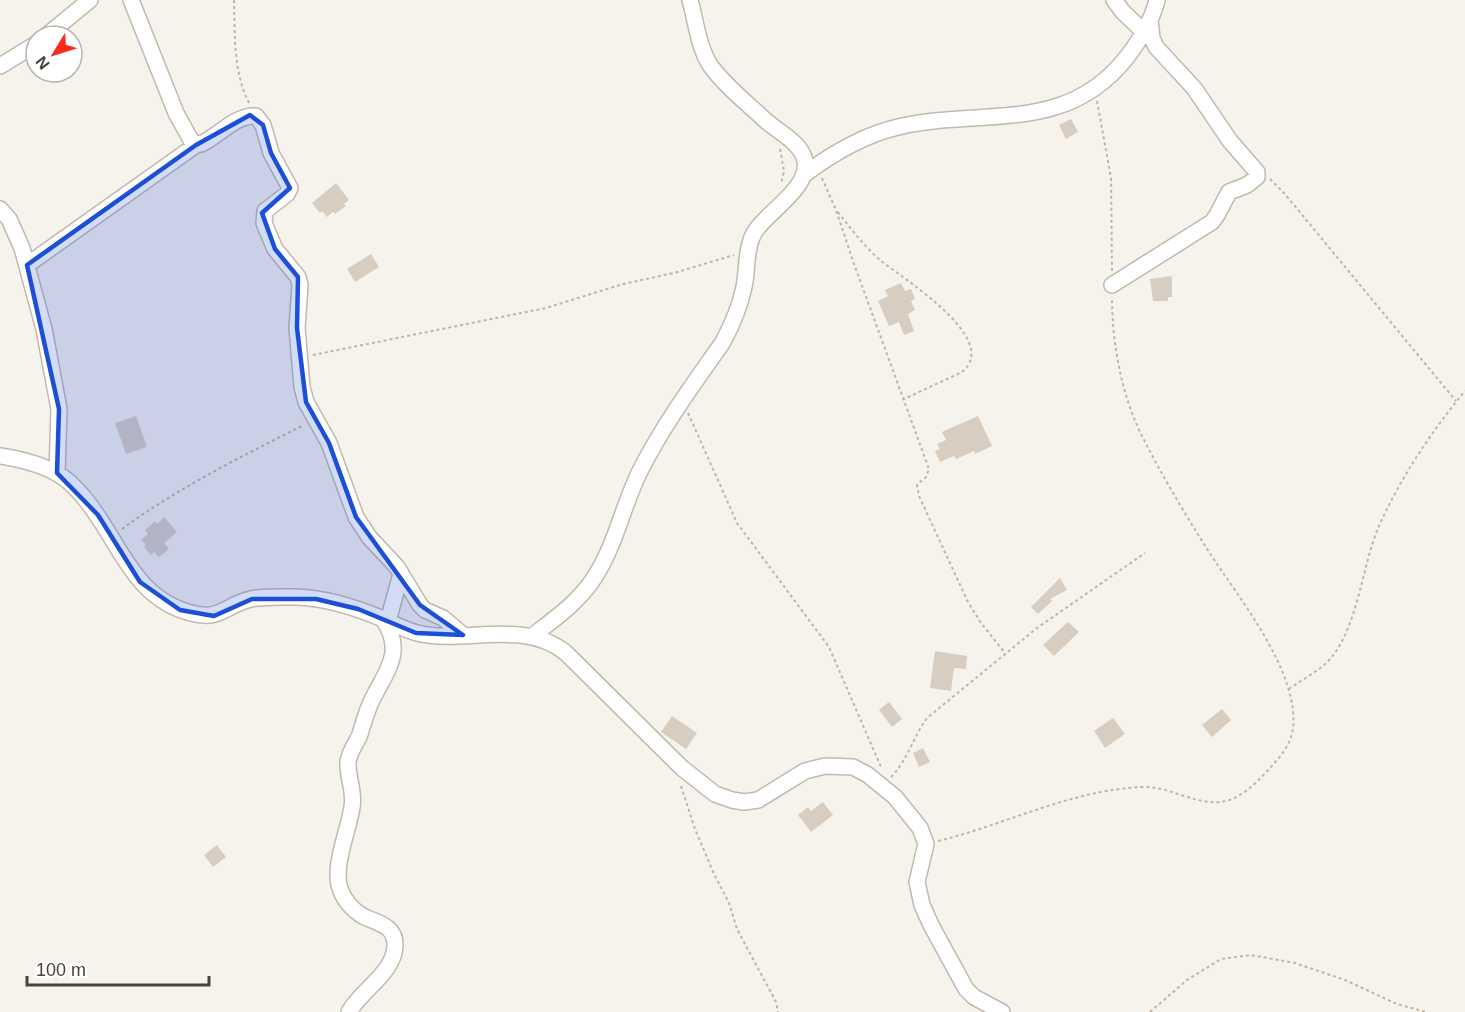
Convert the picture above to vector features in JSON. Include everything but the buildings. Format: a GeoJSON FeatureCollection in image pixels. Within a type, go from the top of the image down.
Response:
{"type":"FeatureCollection","features":[{"type":"Feature","properties":{"kind":"street"},"geometry":{"type":"LineString","coordinates":[[61,24],[90,0]]}},
{"type":"Feature","properties":{"kind":"street"},"geometry":{"type":"LineString","coordinates":[[131,0],[176,113],[188,136],[196,144]]}},
{"type":"Feature","properties":{"kind":"street"},"geometry":{"type":"LineString","coordinates":[[690,0],[700,41],[711,66],[777,131],[798,147],[810,170]]}},
{"type":"Feature","properties":{"kind":"street"},"geometry":{"type":"LineString","coordinates":[[1112,285],[1212,222],[1229,192],[1253,182],[1257,177],[1257,172],[1230,141],[1194,88],[1156,47],[1147,26],[1114,0]]}},
{"type":"Feature","properties":{"kind":"street"},"geometry":{"type":"LineString","coordinates":[[531,637],[559,616],[588,586],[598,572],[641,468],[682,400],[730,329],[744,288],[748,252],[756,230],[810,170],[848,147],[885,130],[939,121],[1023,115],[1054,107],[1095,89],[1119,68],[1147,26],[1157,0]]}},
{"type":"Feature","properties":{"kind":"street"},"geometry":{"type":"LineString","coordinates":[[0,66],[24,51]]}},
{"type":"Feature","properties":{"kind":"street"},"geometry":{"type":"LineString","coordinates":[[27,265],[196,144],[208,141],[250,115],[256,116],[263,125],[271,153],[290,188],[287,194],[265,211],[263,219],[275,249],[297,277],[300,285],[297,328],[306,402],[329,443],[356,517],[369,537],[390,558],[412,594],[425,610],[443,618],[463,634]]}},
{"type":"Feature","properties":{"kind":"street"},"geometry":{"type":"LineString","coordinates":[[0,209],[9,219],[17,235],[44,329],[59,409],[57,473]]}},
{"type":"Feature","properties":{"kind":"street"},"geometry":{"type":"LineString","coordinates":[[0,456],[16,458],[57,473],[82,495],[112,536],[132,572],[149,592],[164,603],[186,612],[214,616],[252,599],[296,597],[333,601],[416,633],[443,636],[463,634],[531,637],[554,643],[682,768],[714,794],[744,802],[758,800],[805,771],[825,766],[853,767],[868,775],[895,797],[920,828],[926,844],[917,882],[922,905],[966,989],[974,997],[1002,1012]]}},
{"type":"Feature","properties":{"kind":"street"},"geometry":{"type":"LineString","coordinates":[[349,1012],[389,963],[395,945],[391,931],[385,925],[362,915],[345,899],[338,880],[340,860],[353,804],[348,760],[371,702],[392,660],[393,643],[386,620],[401,574]]}},
{"type":"Feature","properties":{"kind":"street"},"geometry":{"type":"LineString","coordinates":[[554,643],[559,616]]}},
{"type":"Feature","properties":{"kind":"path"},"geometry":{"type":"LineString","coordinates":[[234,0],[237,60],[242,90],[256,116]]}},
{"type":"Feature","properties":{"kind":"path"},"geometry":{"type":"LineString","coordinates":[[926,844],[965,834],[1072,797],[1102,791],[1146,787],[1210,802],[1231,799],[1256,783],[1285,752],[1292,734],[1293,715],[1289,688],[1271,649],[1180,503],[1139,431],[1119,372],[1112,326],[1111,178],[1095,89]]}},
{"type":"Feature","properties":{"kind":"path"},"geometry":{"type":"LineString","coordinates":[[777,131],[783,163],[781,186]]}},
{"type":"Feature","properties":{"kind":"path"},"geometry":{"type":"LineString","coordinates":[[810,170],[836,210],[873,253],[958,324],[969,339],[973,352],[969,366],[962,372],[903,400]]}},
{"type":"Feature","properties":{"kind":"path"},"geometry":{"type":"LineString","coordinates":[[1257,172],[1269,179],[1284,193],[1456,401]]}},
{"type":"Feature","properties":{"kind":"path"},"geometry":{"type":"LineString","coordinates":[[836,210],[929,469],[926,477],[917,485],[919,496],[968,602],[981,623],[1005,653]]}},
{"type":"Feature","properties":{"kind":"path"},"geometry":{"type":"LineString","coordinates":[[300,357],[546,308],[623,284],[674,273],[748,252]]}},
{"type":"Feature","properties":{"kind":"path"},"geometry":{"type":"LineString","coordinates":[[1289,688],[1324,665],[1339,647],[1358,598],[1378,528],[1408,468],[1465,390]]}},
{"type":"Feature","properties":{"kind":"path"},"geometry":{"type":"LineString","coordinates":[[682,400],[737,523],[829,647],[882,771]]}},
{"type":"Feature","properties":{"kind":"path"},"geometry":{"type":"LineString","coordinates":[[112,536],[148,510],[236,459],[304,424],[318,422]]}},
{"type":"Feature","properties":{"kind":"path"},"geometry":{"type":"LineString","coordinates":[[895,797],[887,781],[905,760],[919,728],[927,718],[1037,628],[1145,553]]}},
{"type":"Feature","properties":{"kind":"path"},"geometry":{"type":"LineString","coordinates":[[682,768],[681,791],[695,829],[729,903],[737,928],[776,1002],[778,1012]]}},
{"type":"Feature","properties":{"kind":"path"},"geometry":{"type":"LineString","coordinates":[[1150,1012],[1187,980],[1221,959],[1251,955],[1295,963],[1345,980],[1397,1004],[1426,1012]]}},
{"type":"Feature","properties":{"kind":"highlighted area"},"geometry":{"type":"Polygon","coordinates":[[[250,115],[263,125],[271,153],[290,188],[262,213],[275,249],[298,277],[297,328],[306,402],[329,443],[356,517],[420,605],[463,635],[416,633],[358,609],[316,599],[252,599],[214,616],[180,610],[140,582],[98,515],[57,473],[59,409],[27,265],[196,145],[250,115]]]}}]}
